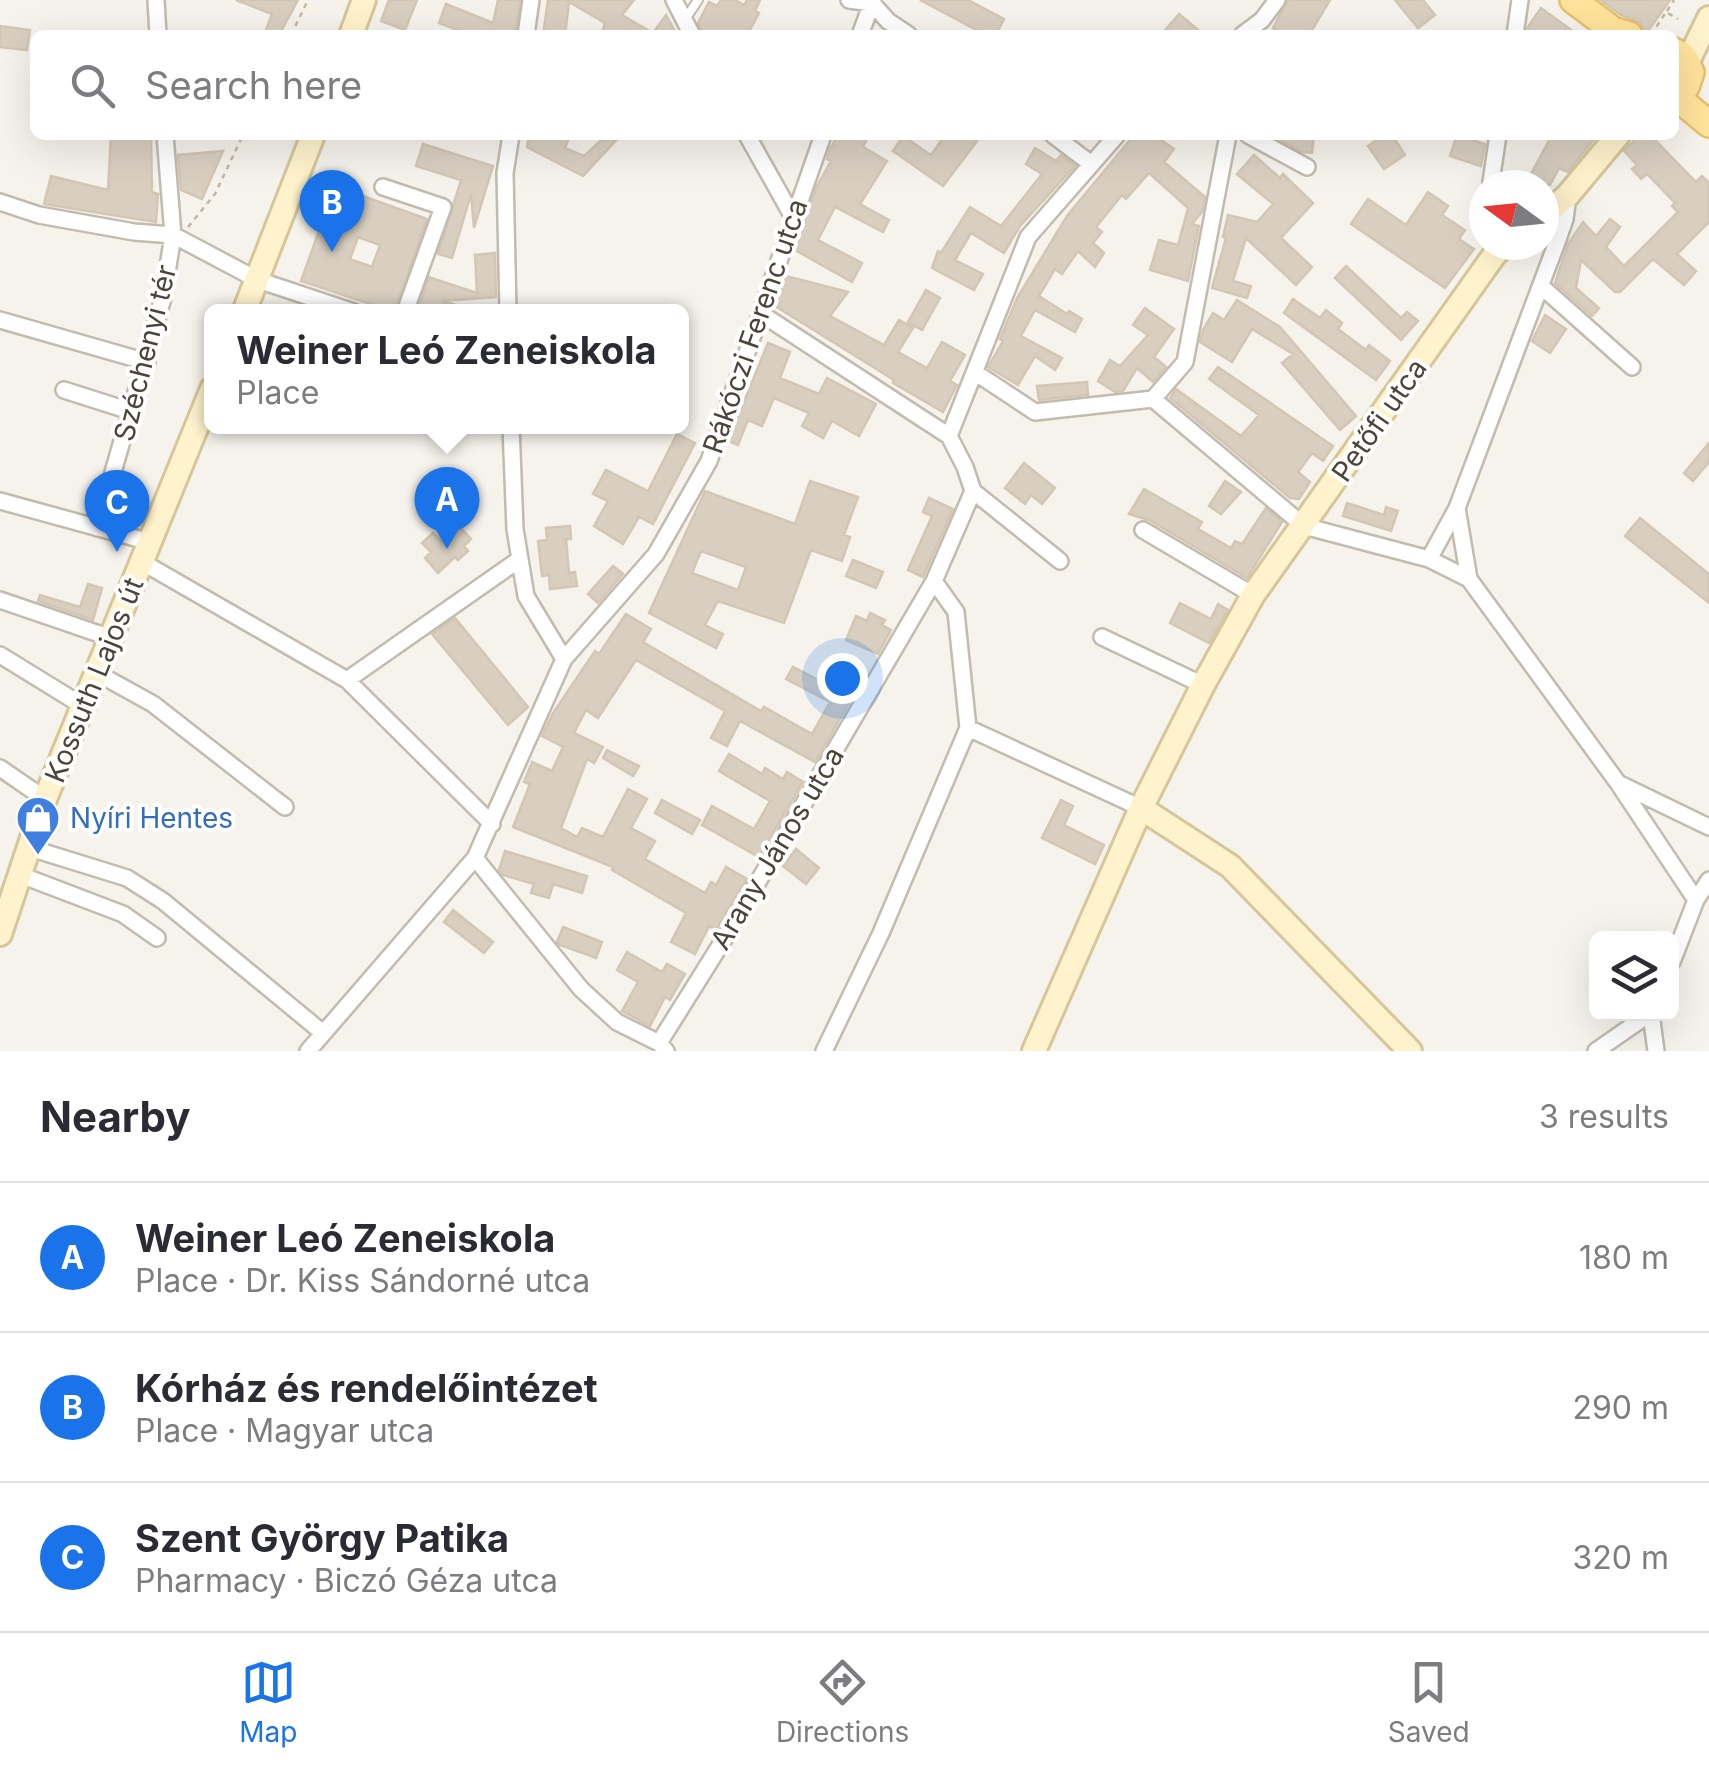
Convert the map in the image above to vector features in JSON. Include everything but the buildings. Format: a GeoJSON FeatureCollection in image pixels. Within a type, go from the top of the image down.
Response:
{"type":"FeatureCollection","features":[{"type":"Feature","properties":{"kind":"main road"},"geometry":{"type":"LineString","coordinates":[[1573,0],[1616,30]]}},
{"type":"Feature","properties":{"kind":"main road"},"geometry":{"type":"LineString","coordinates":[[1679,71],[1709,108]]}},
{"type":"Feature","properties":{"kind":"main road"},"geometry":{"type":"LineString","coordinates":[[1679,71],[1709,124]]}},
{"type":"Feature","properties":{"kind":"street"},"geometry":{"type":"LineString","coordinates":[[156,0],[158,30]]}},
{"type":"Feature","properties":{"kind":"street"},"geometry":{"type":"LineString","coordinates":[[353,30],[364,0]]}},
{"type":"Feature","properties":{"kind":"street"},"geometry":{"type":"LineString","coordinates":[[527,30],[532,0]]}},
{"type":"Feature","properties":{"kind":"street"},"geometry":{"type":"LineString","coordinates":[[674,0],[688,28]]}},
{"type":"Feature","properties":{"kind":"street"},"geometry":{"type":"LineString","coordinates":[[849,0],[874,1]]}},
{"type":"Feature","properties":{"kind":"street"},"geometry":{"type":"LineString","coordinates":[[1249,30],[1277,0]]}},
{"type":"Feature","properties":{"kind":"street"},"geometry":{"type":"LineString","coordinates":[[1515,30],[1520,0]]}},
{"type":"Feature","properties":{"kind":"street"},"geometry":{"type":"LineString","coordinates":[[862,30],[874,1]]}},
{"type":"Feature","properties":{"kind":"street"},"geometry":{"type":"LineString","coordinates":[[874,1],[888,21],[902,30]]}},
{"type":"Feature","properties":{"kind":"street"},"geometry":{"type":"LineString","coordinates":[[1679,71],[1709,15]]}},
{"type":"Feature","properties":{"kind":"street","name":"Széchenyi tér"},"geometry":{"type":"LineString","coordinates":[[97,528],[163,298],[173,235],[165,140]]}},
{"type":"Feature","properties":{"kind":"street"},"geometry":{"type":"LineString","coordinates":[[248,304],[312,140]]}},
{"type":"Feature","properties":{"kind":"street"},"geometry":{"type":"LineString","coordinates":[[508,304],[505,173],[510,140]]}},
{"type":"Feature","properties":{"kind":"street"},"geometry":{"type":"LineString","coordinates":[[750,140],[793,218]]}},
{"type":"Feature","properties":{"kind":"street","name":"Rákóczi Ferenc utca"},"geometry":{"type":"LineString","coordinates":[[308,1051],[475,858],[564,659],[656,554],[709,462],[821,140]]}},
{"type":"Feature","properties":{"kind":"street"},"geometry":{"type":"LineString","coordinates":[[1060,140],[1090,163]]}},
{"type":"Feature","properties":{"kind":"street"},"geometry":{"type":"LineString","coordinates":[[949,436],[1028,238],[1111,140]]}},
{"type":"Feature","properties":{"kind":"street"},"geometry":{"type":"LineString","coordinates":[[976,373],[1036,412],[1153,399],[1184,362],[1227,140]]}},
{"type":"Feature","properties":{"kind":"street"},"geometry":{"type":"LineString","coordinates":[[1257,140],[1307,167]]}},
{"type":"Feature","properties":{"kind":"street"},"geometry":{"type":"LineString","coordinates":[[1493,170],[1497,140]]}},
{"type":"Feature","properties":{"kind":"street"},"geometry":{"type":"LineString","coordinates":[[1559,203],[1614,140]]}},
{"type":"Feature","properties":{"kind":"street"},"geometry":{"type":"LineString","coordinates":[[384,187],[442,207],[408,304]]}},
{"type":"Feature","properties":{"kind":"street"},"geometry":{"type":"LineString","coordinates":[[1430,559],[1458,508],[1565,219],[1568,195]]}},
{"type":"Feature","properties":{"kind":"street"},"geometry":{"type":"LineString","coordinates":[[0,202],[39,215],[173,235],[258,280],[330,304]]}},
{"type":"Feature","properties":{"kind":"street","name":"Petőfi utca"},"geometry":{"type":"LineString","coordinates":[[1034,1051],[1141,808],[1203,684],[1253,596],[1491,260]]}},
{"type":"Feature","properties":{"kind":"street"},"geometry":{"type":"LineString","coordinates":[[1541,286],[1632,366]]}},
{"type":"Feature","properties":{"kind":"street"},"geometry":{"type":"LineString","coordinates":[[760,313],[949,436],[974,491],[1060,561]]}},
{"type":"Feature","properties":{"kind":"street"},"geometry":{"type":"LineString","coordinates":[[0,320],[147,362]]}},
{"type":"Feature","properties":{"kind":"street"},"geometry":{"type":"LineString","coordinates":[[64,390],[133,412]]}},
{"type":"Feature","properties":{"kind":"street"},"geometry":{"type":"LineString","coordinates":[[1153,399],[1304,526],[1430,559],[1469,579],[1618,783],[1696,900]]}},
{"type":"Feature","properties":{"kind":"street"},"geometry":{"type":"LineString","coordinates":[[146,552],[204,409]]}},
{"type":"Feature","properties":{"kind":"street"},"geometry":{"type":"LineString","coordinates":[[511,434],[514,529],[526,596],[564,659]]}},
{"type":"Feature","properties":{"kind":"street","name":"Arany János utca"},"geometry":{"type":"LineString","coordinates":[[662,1047],[934,582],[974,491]]}},
{"type":"Feature","properties":{"kind":"street"},"geometry":{"type":"LineString","coordinates":[[0,501],[97,528],[146,552],[347,680],[492,824]]}},
{"type":"Feature","properties":{"kind":"street"},"geometry":{"type":"LineString","coordinates":[[1458,508],[1469,579]]}},
{"type":"Feature","properties":{"kind":"street"},"geometry":{"type":"LineString","coordinates":[[1143,530],[1253,596]]}},
{"type":"Feature","properties":{"kind":"street","name":"Kossuth Lajos út"},"geometry":{"type":"LineString","coordinates":[[0,934],[10,884],[146,552]]}},
{"type":"Feature","properties":{"kind":"street"},"geometry":{"type":"LineString","coordinates":[[347,680],[520,559]]}},
{"type":"Feature","properties":{"kind":"street"},"geometry":{"type":"LineString","coordinates":[[824,1051],[881,933],[968,728],[956,612],[934,582]]}},
{"type":"Feature","properties":{"kind":"street"},"geometry":{"type":"LineString","coordinates":[[0,600],[111,638]]}},
{"type":"Feature","properties":{"kind":"street"},"geometry":{"type":"LineString","coordinates":[[1102,637],[1203,684]]}},
{"type":"Feature","properties":{"kind":"street"},"geometry":{"type":"LineString","coordinates":[[0,655],[83,706]]}},
{"type":"Feature","properties":{"kind":"street"},"geometry":{"type":"LineString","coordinates":[[97,673],[154,704],[285,806]]}},
{"type":"Feature","properties":{"kind":"street"},"geometry":{"type":"LineString","coordinates":[[968,728],[1141,808],[1230,866],[1410,1051]]}},
{"type":"Feature","properties":{"kind":"street"},"geometry":{"type":"LineString","coordinates":[[0,768],[45,799]]}},
{"type":"Feature","properties":{"kind":"street"},"geometry":{"type":"LineString","coordinates":[[1618,783],[1709,827]]}},
{"type":"Feature","properties":{"kind":"street"},"geometry":{"type":"LineString","coordinates":[[28,847],[127,878],[163,901],[323,1033]]}},
{"type":"Feature","properties":{"kind":"street"},"geometry":{"type":"LineString","coordinates":[[475,858],[581,990],[617,1022],[662,1047]]}},
{"type":"Feature","properties":{"kind":"street"},"geometry":{"type":"LineString","coordinates":[[1679,944],[1696,900],[1709,880]]}},
{"type":"Feature","properties":{"kind":"street"},"geometry":{"type":"LineString","coordinates":[[10,884],[123,914],[157,938]]}},
{"type":"Feature","properties":{"kind":"street"},"geometry":{"type":"LineString","coordinates":[[1596,1051],[1640,1021]]}},
{"type":"Feature","properties":{"kind":"street"},"geometry":{"type":"LineString","coordinates":[[1651,1021],[1656,1051]]}},
{"type":"Feature","properties":{"kind":"lane"},"geometry":{"type":"LineString","coordinates":[[688,28],[698,0]]}},
{"type":"Feature","properties":{"kind":"path"},"geometry":{"type":"LineString","coordinates":[[294,30],[308,0]]}},
{"type":"Feature","properties":{"kind":"path"},"geometry":{"type":"LineString","coordinates":[[1654,30],[1674,0]]}},
{"type":"Feature","properties":{"kind":"path"},"geometry":{"type":"LineString","coordinates":[[1666,12],[1678,19]]}},
{"type":"Feature","properties":{"kind":"path"},"geometry":{"type":"LineString","coordinates":[[173,235],[193,224],[215,194],[241,140]]}},
{"type":"Feature","properties":{"kind":"place","name":"Kórház és rendelőintézet"},"geometry":{"type":"Point","coordinates":[332,252]}},
{"type":"Feature","properties":{"kind":"place","name":"Weiner Leó Zeneiskola"},"geometry":{"type":"Point","coordinates":[447,549]}},
{"type":"Feature","properties":{"kind":"place","name":"Szent György Patika"},"geometry":{"type":"Point","coordinates":[117,552]}},
{"type":"Feature","properties":{"kind":"place","name":"Nyíri Hentes"},"geometry":{"type":"Point","coordinates":[38,856]}}]}
